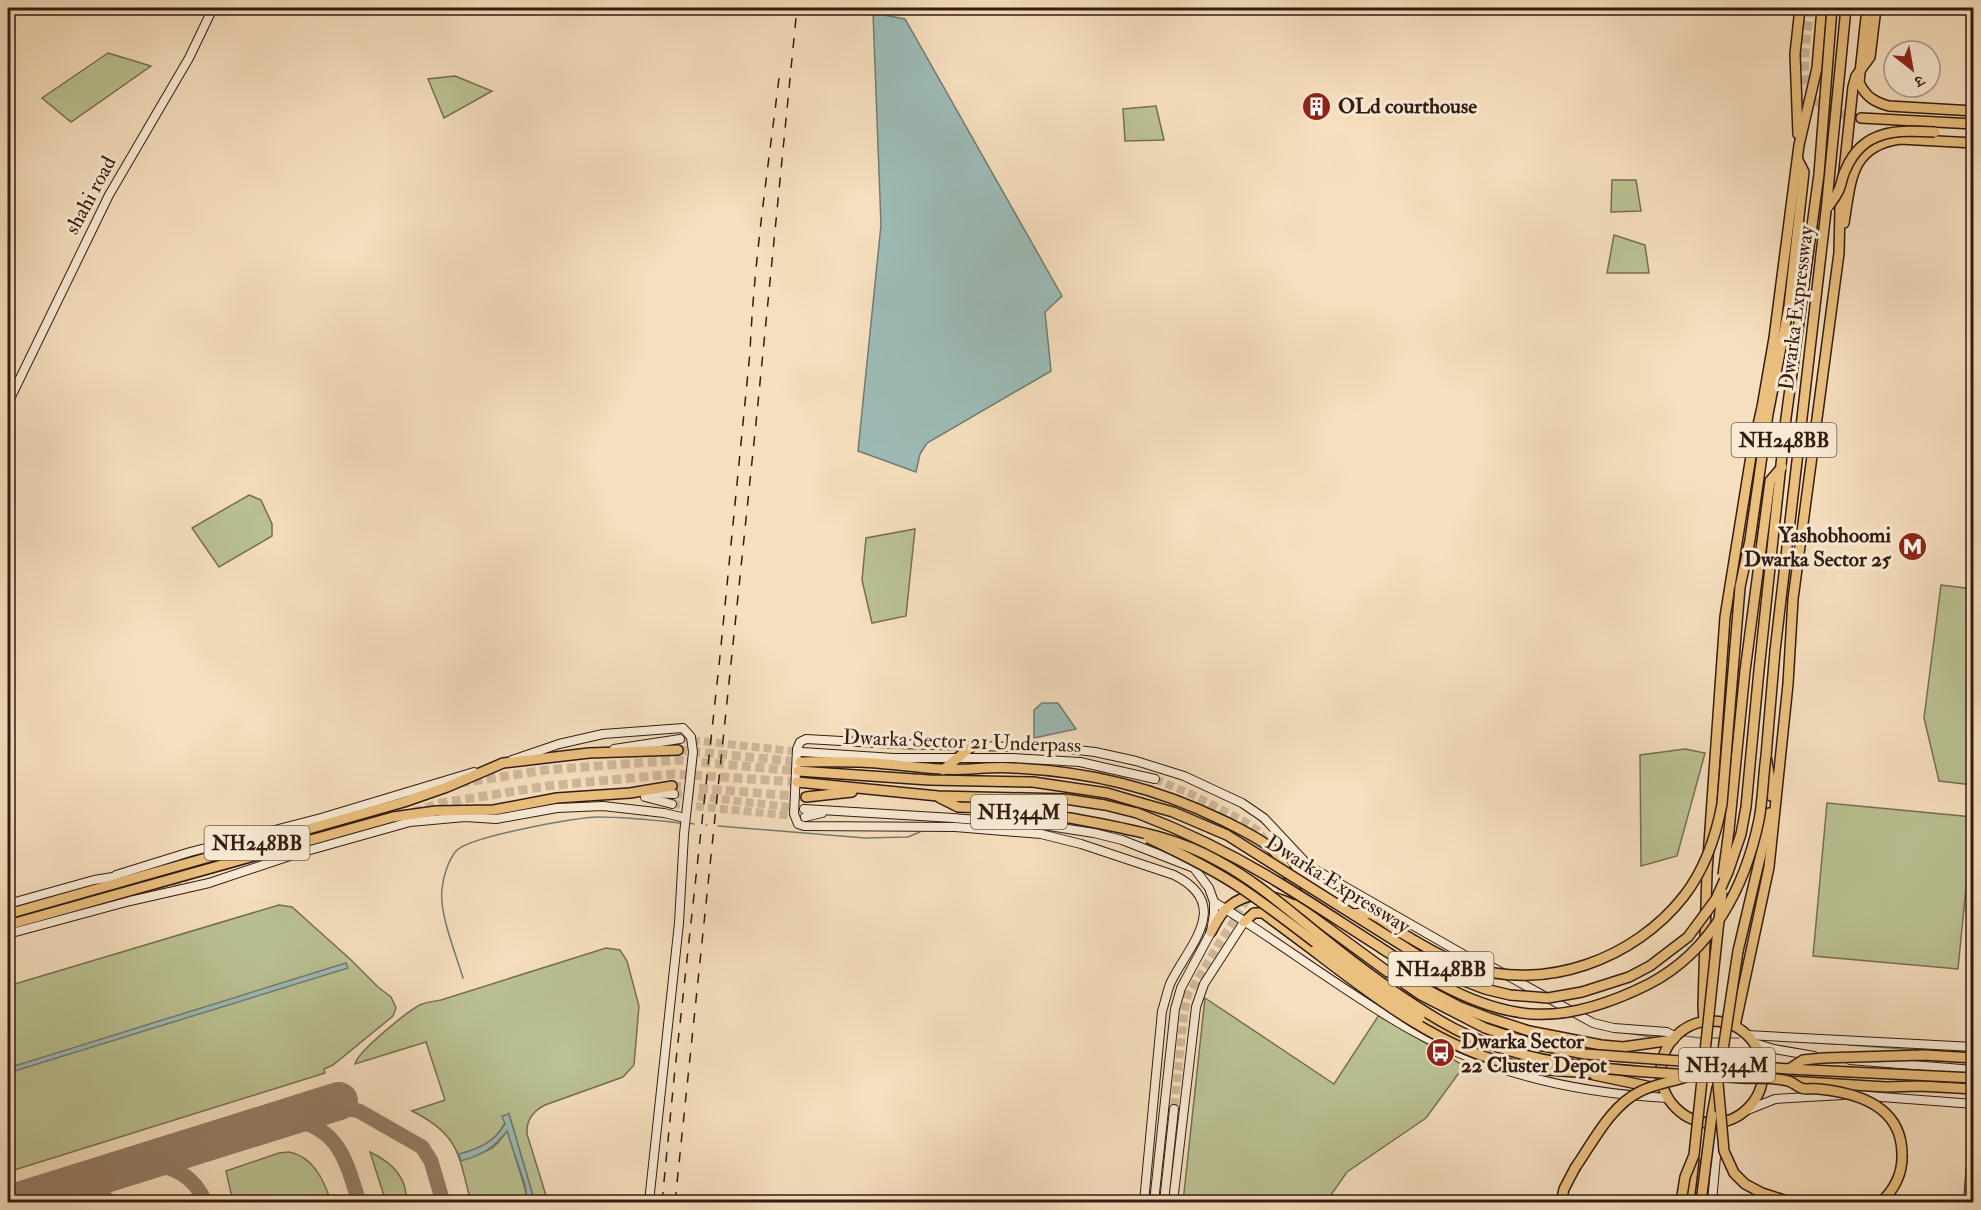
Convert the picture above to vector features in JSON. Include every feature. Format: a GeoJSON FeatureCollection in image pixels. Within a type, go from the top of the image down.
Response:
{"type":"FeatureCollection","features":[{"type":"Feature","properties":{"kind":"highway"},"geometry":{"type":"LineString","coordinates":[[1704,1022],[1707,872],[1725,617],[1751,456],[1774,338],[1798,160],[1795,54],[1800,8]]}},
{"type":"Feature","properties":{"kind":"highway"},"geometry":{"type":"LineString","coordinates":[[1799,145],[1816,68],[1822,8]]}},
{"type":"Feature","properties":{"kind":"highway","name":"Dwarka Expressway"},"geometry":{"type":"LineString","coordinates":[[930,780],[1033,782],[1107,793],[1173,812],[1227,835],[1419,956],[1464,981],[1510,995],[1548,998],[1605,986],[1650,966],[1688,937],[1716,899],[1741,834],[1746,807],[1789,396],[1819,174],[1832,8]]}},
{"type":"Feature","properties":{"kind":"highway","name":"Dwarka Expressway"},"geometry":{"type":"LineString","coordinates":[[938,796],[1065,799],[1137,813],[1185,831],[1222,849],[1330,915],[1412,969],[1479,1002],[1532,1014],[1587,1008],[1635,991],[1679,965],[1698,948],[1726,910],[1743,873],[1759,817],[1778,628],[1826,211],[1846,8]]}},
{"type":"Feature","properties":{"kind":"highway"},"geometry":{"type":"LineString","coordinates":[[1867,8],[1859,82],[1870,99],[1878,104],[1889,106],[1974,111]]}},
{"type":"Feature","properties":{"kind":"highway"},"geometry":{"type":"LineString","coordinates":[[1839,253],[1839,208],[1853,87],[1859,71],[1870,57],[1876,8]]}},
{"type":"Feature","properties":{"kind":"highway"},"geometry":{"type":"LineString","coordinates":[[1861,118],[1974,124]]}},
{"type":"Feature","properties":{"kind":"highway"},"geometry":{"type":"LineString","coordinates":[[1826,211],[1840,189],[1852,156],[1866,142],[1891,132],[1911,130],[1935,132]]}},
{"type":"Feature","properties":{"kind":"highway"},"geometry":{"type":"LineString","coordinates":[[1735,1026],[1769,867],[1788,684],[1792,599],[1839,253],[1856,166],[1872,147],[1889,140],[1974,143]]}},
{"type":"Feature","properties":{"kind":"highway"},"geometry":{"type":"LineString","coordinates":[[1353,914],[1371,914],[1447,959],[1491,973],[1511,975],[1554,972],[1603,959],[1628,946],[1668,915],[1685,895],[1699,873],[1717,829],[1722,804],[1740,586],[1750,540],[1768,414],[1789,306],[1804,172],[1798,160]]}},
{"type":"Feature","properties":{"kind":"highway","name":"Dwarka Expressway"},"geometry":{"type":"LineString","coordinates":[[1689,1203],[1749,637],[1770,481],[1782,467]]}},
{"type":"Feature","properties":{"kind":"highway"},"geometry":{"type":"LineString","coordinates":[[930,780],[970,747]]}},
{"type":"Feature","properties":{"kind":"highway"},"geometry":{"type":"LineString","coordinates":[[502,763],[589,753],[678,750]]}},
{"type":"Feature","properties":{"kind":"highway","name":"Dwarka Expressway"},"geometry":{"type":"LineString","coordinates":[[1701,1203],[1738,951],[1771,801],[1772,790],[1766,756]]}},
{"type":"Feature","properties":{"kind":"highway"},"geometry":{"type":"LineString","coordinates":[[800,762],[875,763],[943,770],[1011,767],[1083,774],[1132,785],[1203,811],[1253,836],[1273,850],[1280,859],[1306,912]]}},
{"type":"Feature","properties":{"kind":"highway","name":"NH248BB"},"geometry":{"type":"LineString","coordinates":[[800,762],[871,775],[930,780]]}},
{"type":"Feature","properties":{"kind":"highway","name":"NH248BB"},"geometry":{"type":"LineString","coordinates":[[8,914],[114,880],[404,802],[447,787],[502,763]]}},
{"type":"Feature","properties":{"kind":"highway"},"geometry":{"type":"LineString","coordinates":[[871,775],[875,763]]}},
{"type":"Feature","properties":{"kind":"highway","name":"NH248BB"},"geometry":{"type":"LineString","coordinates":[[797,782],[938,796]]}},
{"type":"Feature","properties":{"kind":"highway"},"geometry":{"type":"LineString","coordinates":[[806,797],[870,789]]}},
{"type":"Feature","properties":{"kind":"highway"},"geometry":{"type":"LineString","coordinates":[[630,793],[673,790]]}},
{"type":"Feature","properties":{"kind":"highway","name":"NH248BB"},"geometry":{"type":"LineString","coordinates":[[8,925],[404,814],[494,810],[557,798],[630,793]]}},
{"type":"Feature","properties":{"kind":"highway","name":"NH344M"},"geometry":{"type":"LineString","coordinates":[[938,796],[958,807],[1070,818],[1132,830],[1191,847],[1219,861],[1272,905],[1371,975],[1455,1029],[1528,1056],[1617,1071],[1886,1087],[1922,1086],[1972,1089]]}},
{"type":"Feature","properties":{"kind":"highway"},"geometry":{"type":"LineString","coordinates":[[1211,932],[1226,909],[1253,895],[1265,895],[1314,951],[1396,1011],[1449,1041],[1513,1065],[1605,1074],[1617,1071]]}},
{"type":"Feature","properties":{"kind":"highway"},"geometry":{"type":"LineString","coordinates":[[1272,905],[1306,912],[1388,972],[1460,1007],[1529,1031],[1623,1047],[1674,1039]]}},
{"type":"Feature","properties":{"kind":"highway"},"geometry":{"type":"LineString","coordinates":[[1272,905],[1366,982],[1420,1018],[1461,1039],[1515,1058],[1549,1067],[1617,1078],[1666,1094]]}},
{"type":"Feature","properties":{"kind":"highway"},"geometry":{"type":"LineString","coordinates":[[1244,922],[1254,913],[1263,913],[1272,905]]}},
{"type":"Feature","properties":{"kind":"highway","name":"NH344M"},"geometry":{"type":"LineString","coordinates":[[1388,972],[1421,995],[1485,1028],[1533,1044],[1585,1054],[1789,1070],[1974,1078]]}},
{"type":"Feature","properties":{"kind":"highway"},"geometry":{"type":"LineString","coordinates":[[1704,1022],[1720,1022],[1735,1026],[1748,1035],[1763,1064],[1764,1076],[1755,1101],[1732,1119],[1719,1123],[1706,1123],[1683,1114],[1666,1094],[1662,1077],[1662,1063],[1674,1039],[1692,1025],[1704,1022]]}},
{"type":"Feature","properties":{"kind":"highway"},"geometry":{"type":"LineString","coordinates":[[1789,1070],[1803,1060],[1823,1058],[1924,1055],[1974,1058]]}},
{"type":"Feature","properties":{"kind":"highway"},"geometry":{"type":"LineString","coordinates":[[1561,1203],[1564,1189],[1575,1168],[1619,1107],[1640,1091],[1694,1075]]}},
{"type":"Feature","properties":{"kind":"highway"},"geometry":{"type":"LineString","coordinates":[[1789,1081],[1801,1088],[1854,1095],[1874,1103],[1893,1122],[1901,1142],[1902,1163],[1895,1185],[1881,1203]]}},
{"type":"Feature","properties":{"kind":"highway"},"geometry":{"type":"LineString","coordinates":[[1718,1083],[1724,1151],[1734,1173],[1745,1184],[1790,1203]]}},
{"type":"Feature","properties":{"kind":"highway"},"geometry":{"type":"LineString","coordinates":[[1683,1203],[1685,1177],[1694,1155]]}},
{"type":"Feature","properties":{"kind":"street","name":"shahi road"},"geometry":{"type":"LineString","coordinates":[[8,403],[109,195],[189,57],[213,8]]}},
{"type":"Feature","properties":{"kind":"street"},"geometry":{"type":"LineString","coordinates":[[502,763],[559,744],[603,734],[683,728],[690,737],[693,752],[685,818],[679,923],[649,1203]]}},
{"type":"Feature","properties":{"kind":"street"},"geometry":{"type":"LineString","coordinates":[[1144,1203],[1162,1011],[1170,986],[1202,927],[1202,904],[1194,889],[1186,881],[1174,875],[1041,834],[941,826],[804,826],[798,824],[794,814],[797,748],[800,742],[806,739],[970,747],[1060,748],[1136,761],[1184,776],[1242,803],[1264,818],[1309,866],[1468,957],[1492,967],[1593,1023],[1614,1028],[1667,1032],[1674,1039]]}},
{"type":"Feature","properties":{"kind":"street"},"geometry":{"type":"LineString","coordinates":[[589,753],[680,740]]}},
{"type":"Feature","properties":{"kind":"street","name":"Dwarka Sector 21 Underpass"},"geometry":{"type":"LineString","coordinates":[[800,762],[894,758],[1012,758],[1080,762],[1155,779]]}},
{"type":"Feature","properties":{"kind":"street"},"geometry":{"type":"LineString","coordinates":[[630,793],[672,804]]}},
{"type":"Feature","properties":{"kind":"street"},"geometry":{"type":"LineString","coordinates":[[8,934],[130,901],[210,883],[296,854],[410,822],[465,817],[496,819],[557,808],[603,806],[664,813],[685,818]]}},
{"type":"Feature","properties":{"kind":"street"},"geometry":{"type":"LineString","coordinates":[[805,813],[832,811],[1049,826],[1122,840],[1194,868],[1204,880],[1214,902],[1214,914],[1211,932],[1181,988],[1175,1010],[1154,1203]]}},
{"type":"Feature","properties":{"kind":"street"},"geometry":{"type":"LineString","coordinates":[[941,826],[943,817]]}},
{"type":"Feature","properties":{"kind":"street"},"geometry":{"type":"LineString","coordinates":[[8,904],[94,880],[114,880]]}},
{"type":"Feature","properties":{"kind":"street"},"geometry":{"type":"LineString","coordinates":[[1214,902],[1394,1021],[1469,1058],[1547,1082],[1607,1093],[1666,1094]]}},
{"type":"Feature","properties":{"kind":"street"},"geometry":{"type":"LineString","coordinates":[[1173,1203],[1196,1007],[1204,984],[1244,922]]}},
{"type":"Feature","properties":{"kind":"street"},"geometry":{"type":"LineString","coordinates":[[1748,1035],[1974,1047]]}},
{"type":"Feature","properties":{"kind":"street"},"geometry":{"type":"LineString","coordinates":[[1754,1043],[1807,1055],[1878,1064],[1974,1070]]}},
{"type":"Feature","properties":{"kind":"street"},"geometry":{"type":"LineString","coordinates":[[1155,1089],[1165,1099]]}},
{"type":"Feature","properties":{"kind":"street"},"geometry":{"type":"LineString","coordinates":[[1745,1111],[1775,1099],[1862,1094],[1974,1104]]}},
{"type":"Feature","properties":{"kind":"street"},"geometry":{"type":"LineString","coordinates":[[1164,1203],[1174,1108]]}},
{"type":"Feature","properties":{"kind":"street"},"geometry":{"type":"LineString","coordinates":[[1683,1203],[1693,1119]]}},
{"type":"Feature","properties":{"kind":"street"},"geometry":{"type":"LineString","coordinates":[[1968,1203],[1974,1122]]}},
{"type":"Feature","properties":{"kind":"street"},"geometry":{"type":"LineString","coordinates":[[1712,1203],[1719,1123]]}},
{"type":"Feature","properties":{"kind":"green space"},"geometry":{"type":"Polygon","coordinates":[[[108,53],[151,66],[71,122],[42,98],[108,53]]]}},
{"type":"Feature","properties":{"kind":"green space"},"geometry":{"type":"Polygon","coordinates":[[[455,76],[492,91],[444,118],[428,79],[455,76]]]}},
{"type":"Feature","properties":{"kind":"green space"},"geometry":{"type":"Polygon","coordinates":[[[1156,106],[1164,140],[1125,141],[1123,109],[1156,106]]]}},
{"type":"Feature","properties":{"kind":"green space"},"geometry":{"type":"Polygon","coordinates":[[[1612,180],[1636,180],[1641,211],[1611,212],[1612,180]]]}},
{"type":"Feature","properties":{"kind":"green space"},"geometry":{"type":"Polygon","coordinates":[[[1614,235],[1645,245],[1649,273],[1607,273],[1614,235]]]}},
{"type":"Feature","properties":{"kind":"green space"},"geometry":{"type":"Polygon","coordinates":[[[249,495],[261,500],[272,524],[272,536],[219,567],[192,528],[249,495]]]}},
{"type":"Feature","properties":{"kind":"green space"},"geometry":{"type":"Polygon","coordinates":[[[915,529],[906,616],[872,623],[862,580],[866,538],[915,529]]]}},
{"type":"Feature","properties":{"kind":"green space"},"geometry":{"type":"Polygon","coordinates":[[[1941,585],[1973,589],[1973,785],[1939,781],[1924,718],[1941,585]]]}},
{"type":"Feature","properties":{"kind":"green space"},"geometry":{"type":"Polygon","coordinates":[[[1685,749],[1705,753],[1677,856],[1641,866],[1640,755],[1685,749]]]}},
{"type":"Feature","properties":{"kind":"green space"},"geometry":{"type":"Polygon","coordinates":[[[1827,803],[1973,817],[1958,969],[1813,956],[1827,803]]]}},
{"type":"Feature","properties":{"kind":"green space"},"geometry":{"type":"Polygon","coordinates":[[[279,905],[292,907],[391,997],[396,1008],[393,1016],[333,1065],[324,1069],[325,1073],[8,1172],[8,986],[279,905]]]}},
{"type":"Feature","properties":{"kind":"green space"},"geometry":{"type":"Polygon","coordinates":[[[606,948],[620,950],[627,961],[639,1006],[634,1065],[623,1077],[545,1105],[531,1116],[527,1134],[548,1202],[538,1202],[537,1196],[533,1196],[509,1114],[501,1130],[490,1141],[460,1154],[488,1151],[507,1130],[528,1202],[471,1202],[455,1148],[440,1129],[412,1111],[445,1100],[426,1042],[355,1064],[358,1058],[385,1031],[422,1004],[606,948]]]}},
{"type":"Feature","properties":{"kind":"green space"},"geometry":{"type":"Polygon","coordinates":[[[1205,998],[1334,1084],[1379,1015],[1464,1066],[1426,1118],[1347,1172],[1326,1202],[1183,1202],[1205,998]]]}},
{"type":"Feature","properties":{"kind":"green space"},"geometry":{"type":"Polygon","coordinates":[[[289,1152],[304,1158],[316,1169],[330,1199],[327,1202],[324,1198],[308,1202],[233,1202],[226,1171],[279,1153],[289,1152]]]}},
{"type":"Feature","properties":{"kind":"green space"},"geometry":{"type":"Polygon","coordinates":[[[370,1152],[397,1172],[404,1185],[406,1202],[386,1202],[370,1152]]]}},
{"type":"Feature","properties":{"kind":"water"},"geometry":{"type":"Polygon","coordinates":[[[873,13],[905,19],[1062,296],[1045,312],[1051,371],[927,443],[920,454],[916,472],[858,451],[881,225],[873,13]]]}},
{"type":"Feature","properties":{"kind":"water"},"geometry":{"type":"Polygon","coordinates":[[[1042,703],[1058,703],[1076,729],[1034,738],[1034,710],[1042,703]]]}},
{"type":"Feature","properties":{"kind":"water"},"geometry":{"type":"Polygon","coordinates":[[[346,963],[348,968],[8,1073],[8,1068],[346,963]]]}},
{"type":"Feature","properties":{"kind":"water"},"geometry":{"type":"Polygon","coordinates":[[[509,1114],[533,1196],[537,1196],[538,1202],[528,1202],[525,1185],[507,1131],[487,1150],[461,1161],[459,1154],[473,1150],[491,1140],[505,1124],[502,1116],[509,1114]]]}},
{"type":"Feature","properties":{"kind":"waterway"},"geometry":{"type":"LineString","coordinates":[[1184,780],[1192,784]]}},
{"type":"Feature","properties":{"kind":"waterway"},"geometry":{"type":"LineString","coordinates":[[463,978],[445,922],[442,899],[445,874],[456,851],[480,840],[501,834],[586,818],[680,823]]}},
{"type":"Feature","properties":{"kind":"waterway"},"geometry":{"type":"LineString","coordinates":[[1257,818],[1273,833]]}},
{"type":"Feature","properties":{"kind":"waterway"},"geometry":{"type":"LineString","coordinates":[[689,823],[694,824]]}},
{"type":"Feature","properties":{"kind":"waterway"},"geometry":{"type":"LineString","coordinates":[[718,826],[865,838],[908,837],[920,832]]}},
{"type":"Feature","properties":{"kind":"waterway"},"geometry":{"type":"LineString","coordinates":[[1323,879],[1436,943]]}},
{"type":"Feature","properties":{"kind":"waterway"},"geometry":{"type":"LineString","coordinates":[[1518,986],[1529,993]]}},
{"type":"Feature","properties":{"kind":"waterway"},"geometry":{"type":"LineString","coordinates":[[1600,1029],[1652,1037]]}},
{"type":"Feature","properties":{"kind":"waterway"},"geometry":{"type":"LineString","coordinates":[[1684,1036],[1701,1038]]}},
{"type":"Feature","properties":{"kind":"waterway"},"geometry":{"type":"LineString","coordinates":[[1709,1038],[1719,1038]]}},
{"type":"Feature","properties":{"kind":"waterway"},"geometry":{"type":"LineString","coordinates":[[1727,1038],[1739,1038]]}},
{"type":"Feature","properties":{"kind":"waterway"},"geometry":{"type":"LineString","coordinates":[[1773,1040],[1836,1044]]}},
{"type":"Feature","properties":{"kind":"waterway"},"geometry":{"type":"LineString","coordinates":[[1849,1045],[1932,1051]]}},
{"type":"Feature","properties":{"kind":"taxiway"},"geometry":{"type":"LineString","coordinates":[[327,1105],[359,1111],[422,1147],[431,1161],[443,1202]]}},
{"type":"Feature","properties":{"kind":"taxiway"},"geometry":{"type":"LineString","coordinates":[[284,1118],[317,1128],[328,1136],[343,1157],[359,1202]]}},
{"type":"Feature","properties":{"kind":"taxiway"},"geometry":{"type":"LineString","coordinates":[[140,1163],[170,1168],[179,1172],[194,1184],[205,1202]]}},
{"type":"Feature","properties":{"kind":"taxiway"},"geometry":{"type":"LineString","coordinates":[[64,1188],[89,1190],[112,1202]]}},
{"type":"Feature","properties":{"kind":"runway"},"geometry":{"type":"LineString","coordinates":[[16,1202],[339,1101]]}},
{"type":"Feature","properties":{"kind":"tunnel"},"geometry":{"type":"LineString","coordinates":[[1810,8],[1805,64],[1806,80],[1812,94],[1822,105],[1838,113],[1861,118]]}},
{"type":"Feature","properties":{"kind":"tunnel"},"geometry":{"type":"LineString","coordinates":[[680,739],[801,752]]}},
{"type":"Feature","properties":{"kind":"tunnel"},"geometry":{"type":"LineString","coordinates":[[678,750],[800,762]]}},
{"type":"Feature","properties":{"kind":"tunnel"},"geometry":{"type":"LineString","coordinates":[[460,783],[546,770],[676,760],[798,771]]}},
{"type":"Feature","properties":{"kind":"tunnel"},"geometry":{"type":"LineString","coordinates":[[413,812],[441,803],[547,786],[675,774],[797,782]]}},
{"type":"Feature","properties":{"kind":"tunnel"},"geometry":{"type":"LineString","coordinates":[[1155,779],[1244,821],[1263,837],[1267,851],[1262,877],[1188,995],[1174,1109]]}},
{"type":"Feature","properties":{"kind":"tunnel"},"geometry":{"type":"LineString","coordinates":[[672,786],[806,797]]}},
{"type":"Feature","properties":{"kind":"tunnel"},"geometry":{"type":"LineString","coordinates":[[388,802],[418,793]]}},
{"type":"Feature","properties":{"kind":"tunnel"},"geometry":{"type":"LineString","coordinates":[[674,794],[799,808]]}},
{"type":"Feature","properties":{"kind":"tunnel"},"geometry":{"type":"LineString","coordinates":[[672,804],[805,817]]}},
{"type":"Feature","properties":{"kind":"tunnel"},"geometry":{"type":"LineString","coordinates":[[142,870],[233,846]]}},
{"type":"Feature","properties":{"kind":"tunnel"},"geometry":{"type":"LineString","coordinates":[[42,921],[187,879]]}},
{"type":"Feature","properties":{"kind":"tunnel"},"geometry":{"type":"LineString","coordinates":[[8,908],[106,881]]}},
{"type":"Feature","properties":{"kind":"railway"},"geometry":{"type":"LineString","coordinates":[[675,1202],[797,8]]}},
{"type":"Feature","properties":{"kind":"railway"},"geometry":{"type":"LineString","coordinates":[[662,1202],[720,656],[758,249],[779,78]]}},
{"type":"Feature","properties":{"kind":"place","name":"OLd courthouse"},"geometry":{"type":"Point","coordinates":[1317,106]}},
{"type":"Feature","properties":{"kind":"place","name":"Yashobhoomi Dwarka Sector 25"},"geometry":{"type":"Point","coordinates":[1912,547]}},
{"type":"Feature","properties":{"kind":"place","name":"Dwarka Sector 22 Cluster Depot"},"geometry":{"type":"Point","coordinates":[1440,1053]}}]}
